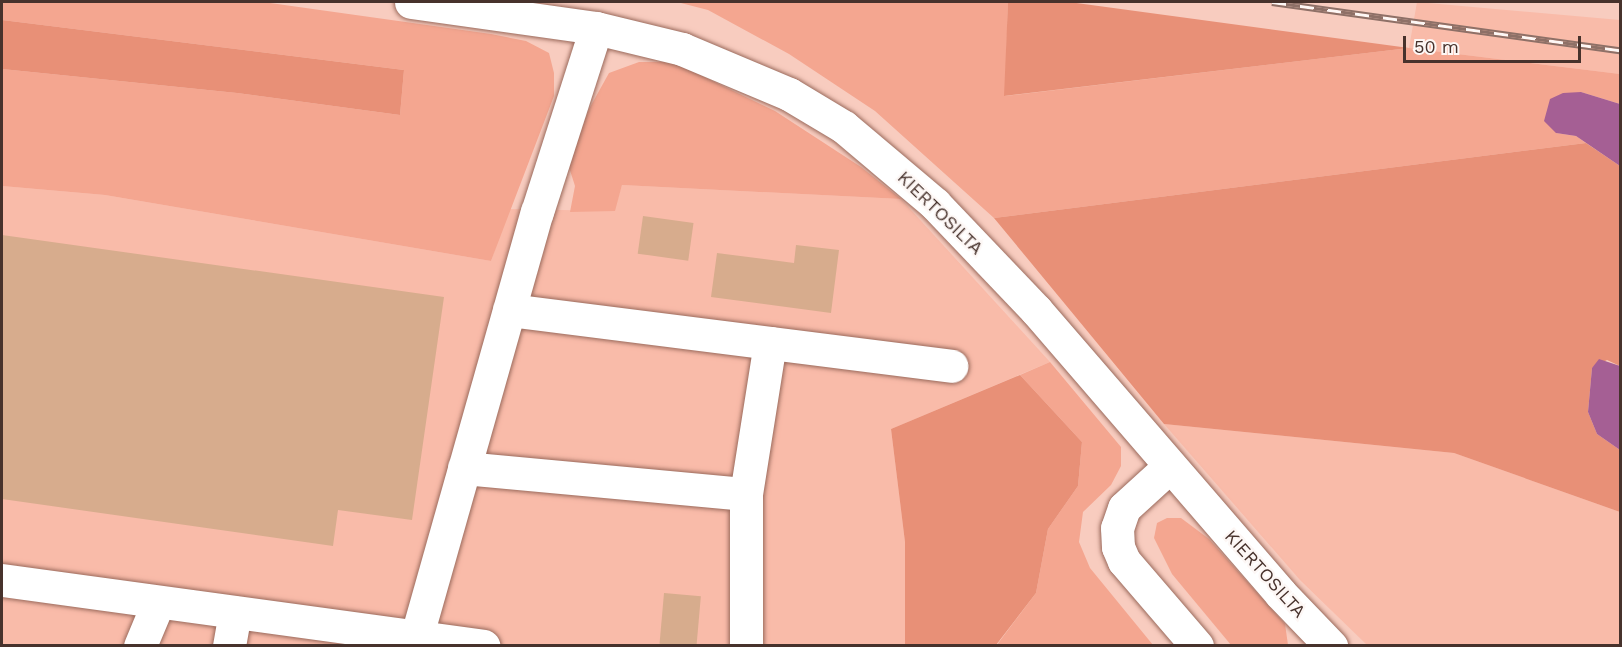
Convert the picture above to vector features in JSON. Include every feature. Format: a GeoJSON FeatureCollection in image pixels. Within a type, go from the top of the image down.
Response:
{"type":"FeatureCollection","features":[{"type":"Feature","properties":{"kind":"street","name":"KIERTOSILTA"},"geometry":{"type":"LineString","coordinates":[[411,2],[596,28],[682,49],[737,70],[844,127],[943,212],[1036,310],[1170,466],[1331,645]]}},
{"type":"Feature","properties":{"kind":"street"},"geometry":{"type":"LineString","coordinates":[[399,638],[464,468],[509,310],[596,28]]}},
{"type":"Feature","properties":{"kind":"street"},"geometry":{"type":"LineString","coordinates":[[509,310],[951,366]]}},
{"type":"Feature","properties":{"kind":"street"},"geometry":{"type":"LineString","coordinates":[[746,645],[746,494],[770,343]]}},
{"type":"Feature","properties":{"kind":"street"},"geometry":{"type":"LineString","coordinates":[[1170,466],[1124,508],[1117,528],[1118,547],[1124,561],[1197,645]]}},
{"type":"Feature","properties":{"kind":"street"},"geometry":{"type":"LineString","coordinates":[[464,468],[746,494]]}},
{"type":"Feature","properties":{"kind":"street"},"geometry":{"type":"LineString","coordinates":[[2,580],[399,638],[483,645]]}},
{"type":"Feature","properties":{"kind":"street"},"geometry":{"type":"LineString","coordinates":[[140,645],[158,603]]}},
{"type":"Feature","properties":{"kind":"street"},"geometry":{"type":"LineString","coordinates":[[229,645],[235,613]]}},
{"type":"Feature","properties":{"kind":"shaded area"},"geometry":{"type":"Polygon","coordinates":[[[2,2],[263,2],[491,34],[526,41],[549,53],[554,73],[554,96],[491,261],[105,195],[2,186],[2,69],[237,93],[400,115],[404,70],[2,20],[2,2]]]}},
{"type":"Feature","properties":{"kind":"shaded area"},"geometry":{"type":"Polygon","coordinates":[[[677,2],[1008,2],[1005,96],[1409,48],[1620,74],[1620,104],[1581,92],[1556,133],[1576,136],[1586,143],[994,218],[875,111],[789,54],[708,10],[677,2]]]}},
{"type":"Feature","properties":{"kind":"shaded area"},"geometry":{"type":"Polygon","coordinates":[[[1008,2],[1069,2],[1409,48],[1004,96],[1008,2]]]}},
{"type":"Feature","properties":{"kind":"shaded area"},"geometry":{"type":"Polygon","coordinates":[[[1417,2],[1620,20],[1620,74],[1409,48],[1417,2]]]}},
{"type":"Feature","properties":{"kind":"shaded area"},"geometry":{"type":"Polygon","coordinates":[[[2,20],[404,70],[400,115],[237,93],[2,69],[2,20]]]}},
{"type":"Feature","properties":{"kind":"shaded area"},"geometry":{"type":"Polygon","coordinates":[[[639,62],[673,62],[775,111],[861,167],[901,199],[622,185],[615,211],[570,212],[575,186],[568,164],[589,109],[609,73],[639,62]]]}},
{"type":"Feature","properties":{"kind":"shaded area"},"geometry":{"type":"Polygon","coordinates":[[[1581,92],[1620,104],[1620,166],[1576,136],[1556,133],[1544,121],[1550,99],[1563,93],[1581,92]]]}},
{"type":"Feature","properties":{"kind":"shaded area"},"geometry":{"type":"Polygon","coordinates":[[[1586,143],[1620,166],[1620,366],[1607,360],[1592,368],[1588,412],[1597,434],[1620,450],[1620,512],[1454,453],[1164,424],[994,218],[1586,143]]]}},
{"type":"Feature","properties":{"kind":"shaded area"},"geometry":{"type":"Polygon","coordinates":[[[622,185],[901,199],[1050,362],[891,429],[905,542],[905,645],[2,645],[2,186],[105,195],[491,261],[509,209],[614,211],[622,185]]]}},
{"type":"Feature","properties":{"kind":"shaded area"},"geometry":{"type":"Polygon","coordinates":[[[1599,359],[1620,366],[1620,450],[1597,434],[1588,412],[1592,368],[1599,359]]]}},
{"type":"Feature","properties":{"kind":"shaded area"},"geometry":{"type":"Polygon","coordinates":[[[1050,362],[1121,447],[1121,466],[1111,485],[1083,512],[1079,542],[1090,568],[1153,645],[996,646],[1036,593],[1048,529],[1078,486],[1082,442],[1020,375],[1050,362]]]}},
{"type":"Feature","properties":{"kind":"shaded area"},"geometry":{"type":"Polygon","coordinates":[[[1020,375],[1082,442],[1078,486],[1048,529],[1036,593],[996,645],[905,645],[905,542],[891,429],[1020,375]]]}},
{"type":"Feature","properties":{"kind":"shaded area"},"geometry":{"type":"Polygon","coordinates":[[[1164,424],[1454,453],[1620,512],[1620,645],[1367,645],[1300,580],[1164,424]]]}},
{"type":"Feature","properties":{"kind":"shaded area"},"geometry":{"type":"Polygon","coordinates":[[[1167,518],[1181,518],[1209,539],[1285,624],[1288,645],[1231,645],[1172,574],[1154,538],[1157,523],[1167,518]]]}},
{"type":"Feature","properties":{"kind":"building"},"geometry":{"type":"Polygon","coordinates":[[[643,216],[694,223],[688,261],[638,254],[643,216]]]}},
{"type":"Feature","properties":{"kind":"building"},"geometry":{"type":"Polygon","coordinates":[[[2,235],[444,297],[412,520],[338,510],[333,546],[2,499],[2,235]]]}},
{"type":"Feature","properties":{"kind":"building"},"geometry":{"type":"Polygon","coordinates":[[[796,245],[839,250],[831,313],[711,297],[717,253],[794,263],[796,245]]]}},
{"type":"Feature","properties":{"kind":"building"},"geometry":{"type":"Polygon","coordinates":[[[664,593],[701,596],[697,646],[660,644],[664,593]]]}},
{"type":"Feature","properties":{"kind":"railway"},"geometry":{"type":"LineString","coordinates":[[1272,2],[1620,50]]}}]}
